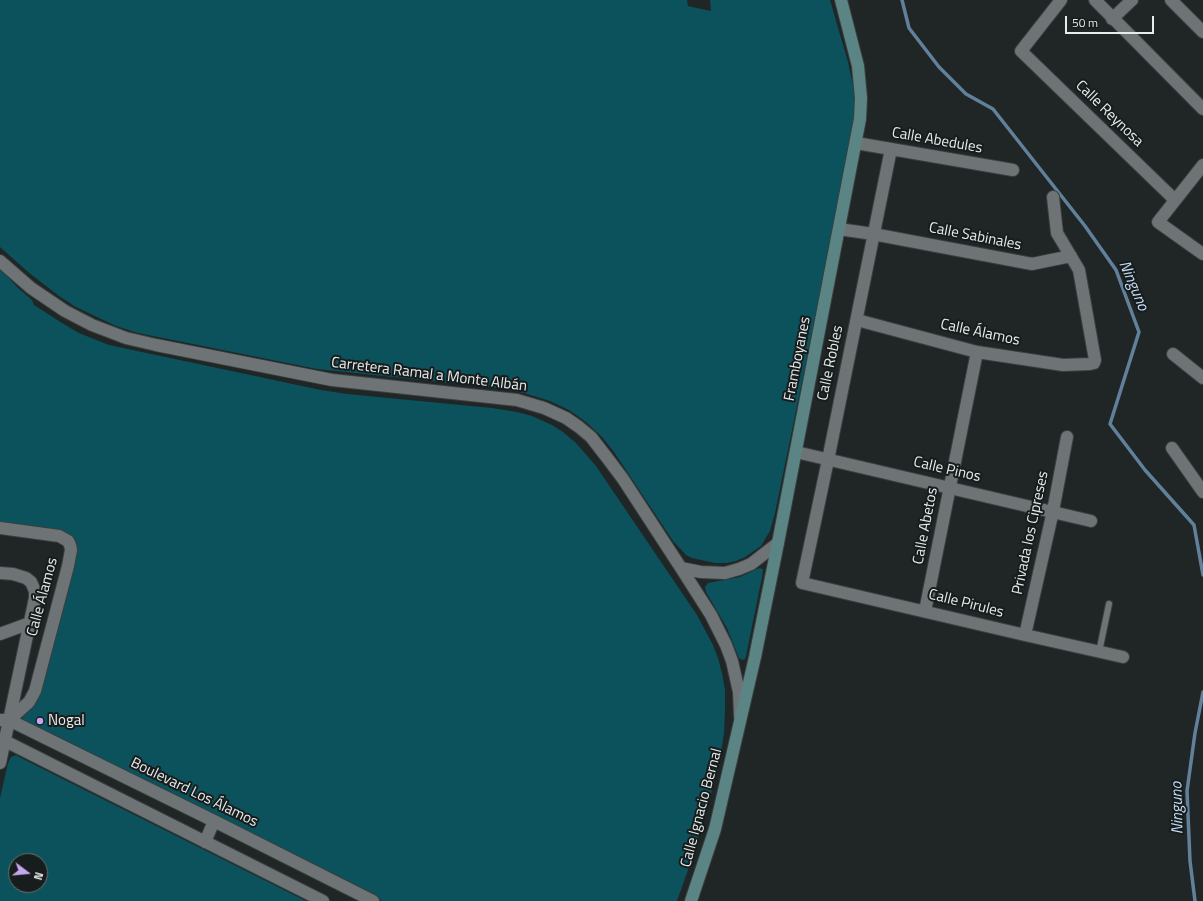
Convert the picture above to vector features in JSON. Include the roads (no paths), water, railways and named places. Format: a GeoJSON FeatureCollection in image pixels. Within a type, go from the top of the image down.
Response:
{"type":"FeatureCollection","features":[{"type":"Feature","properties":{"kind":"main road","name":"Framboyanes"},"geometry":{"type":"LineString","coordinates":[[740,723],[778,543],[856,143],[861,98],[860,82],[854,49],[841,0]]}},
{"type":"Feature","properties":{"kind":"main road","name":"Calle Ignacio Bernal"},"geometry":{"type":"LineString","coordinates":[[691,901],[715,829],[740,723]]}},
{"type":"Feature","properties":{"kind":"street","name":"Calle Reynosa"},"geometry":{"type":"LineString","coordinates":[[1061,0],[1021,51],[1175,200]]}},
{"type":"Feature","properties":{"kind":"street"},"geometry":{"type":"LineString","coordinates":[[1095,0],[1203,109]]}},
{"type":"Feature","properties":{"kind":"street"},"geometry":{"type":"LineString","coordinates":[[1112,18],[1132,0]]}},
{"type":"Feature","properties":{"kind":"street"},"geometry":{"type":"LineString","coordinates":[[1171,0],[1203,32]]}},
{"type":"Feature","properties":{"kind":"street","name":"Calle Abedules"},"geometry":{"type":"LineString","coordinates":[[856,143],[1013,170]]}},
{"type":"Feature","properties":{"kind":"street","name":"Calle Robles"},"geometry":{"type":"LineString","coordinates":[[802,583],[891,149]]}},
{"type":"Feature","properties":{"kind":"street"},"geometry":{"type":"LineString","coordinates":[[1203,165],[1158,222],[1203,254]]}},
{"type":"Feature","properties":{"kind":"street"},"geometry":{"type":"LineString","coordinates":[[1053,197],[1057,233],[1071,256]]}},
{"type":"Feature","properties":{"kind":"street","name":"Calle Sabinales"},"geometry":{"type":"LineString","coordinates":[[839,229],[1032,264],[1071,256]]}},
{"type":"Feature","properties":{"kind":"street","name":"Calle Álamos"},"geometry":{"type":"LineString","coordinates":[[857,320],[977,352],[1063,365],[1094,363],[1095,360],[1079,270],[1071,256]]}},
{"type":"Feature","properties":{"kind":"street","name":"Carretera Ramal a Monte Albán"},"geometry":{"type":"LineString","coordinates":[[0,261],[31,288],[65,311],[92,325],[126,338],[156,346],[332,380],[517,400],[555,412],[566,418],[579,427],[599,447],[623,479],[714,621],[726,645],[736,676],[739,692],[740,723]]}},
{"type":"Feature","properties":{"kind":"street","name":"Calle Abetos"},"geometry":{"type":"LineString","coordinates":[[925,611],[977,352]]}},
{"type":"Feature","properties":{"kind":"street"},"geometry":{"type":"LineString","coordinates":[[1173,354],[1203,378]]}},
{"type":"Feature","properties":{"kind":"street","name":"Privada los Cipreses"},"geometry":{"type":"LineString","coordinates":[[1025,635],[1067,437]]}},
{"type":"Feature","properties":{"kind":"street"},"geometry":{"type":"LineString","coordinates":[[1172,448],[1203,492]]}},
{"type":"Feature","properties":{"kind":"street","name":"Calle Pinos"},"geometry":{"type":"LineString","coordinates":[[796,452],[1091,521]]}},
{"type":"Feature","properties":{"kind":"street","name":"Calle Álamos"},"geometry":{"type":"LineString","coordinates":[[0,528],[59,536],[68,540],[71,550],[35,691],[29,702],[5,720]]}},
{"type":"Feature","properties":{"kind":"street"},"geometry":{"type":"LineString","coordinates":[[681,568],[716,573],[739,569],[751,564],[778,543]]}},
{"type":"Feature","properties":{"kind":"street"},"geometry":{"type":"LineString","coordinates":[[0,573],[20,576],[31,582],[35,591],[30,622],[5,720],[0,763]]}},
{"type":"Feature","properties":{"kind":"street","name":"Calle Pirules"},"geometry":{"type":"LineString","coordinates":[[802,583],[1123,657]]}},
{"type":"Feature","properties":{"kind":"street"},"geometry":{"type":"LineString","coordinates":[[0,634],[30,622]]}},
{"type":"Feature","properties":{"kind":"street","name":"Boulevard Los Álamos"},"geometry":{"type":"LineString","coordinates":[[5,720],[214,821],[372,901]]}},
{"type":"Feature","properties":{"kind":"street"},"geometry":{"type":"LineString","coordinates":[[2,742],[323,901]]}},
{"type":"Feature","properties":{"kind":"street"},"geometry":{"type":"LineString","coordinates":[[205,842],[214,821]]}},
{"type":"Feature","properties":{"kind":"lane"},"geometry":{"type":"LineString","coordinates":[[1100,652],[1108,604]]}},
{"type":"Feature","properties":{"kind":"waterway","name":"Ninguno"},"geometry":{"type":"LineString","coordinates":[[902,0],[909,28],[939,67],[966,94],[993,109],[1085,226],[1116,270],[1139,332],[1110,424],[1145,470],[1194,525],[1203,575]]}},
{"type":"Feature","properties":{"kind":"waterway","name":"Ninguno"},"geometry":{"type":"LineString","coordinates":[[1195,901],[1190,861],[1187,791],[1195,733],[1203,692]]}},
{"type":"Feature","properties":{"kind":"place","name":"Nogal"},"geometry":{"type":"Point","coordinates":[40,721]}}]}
